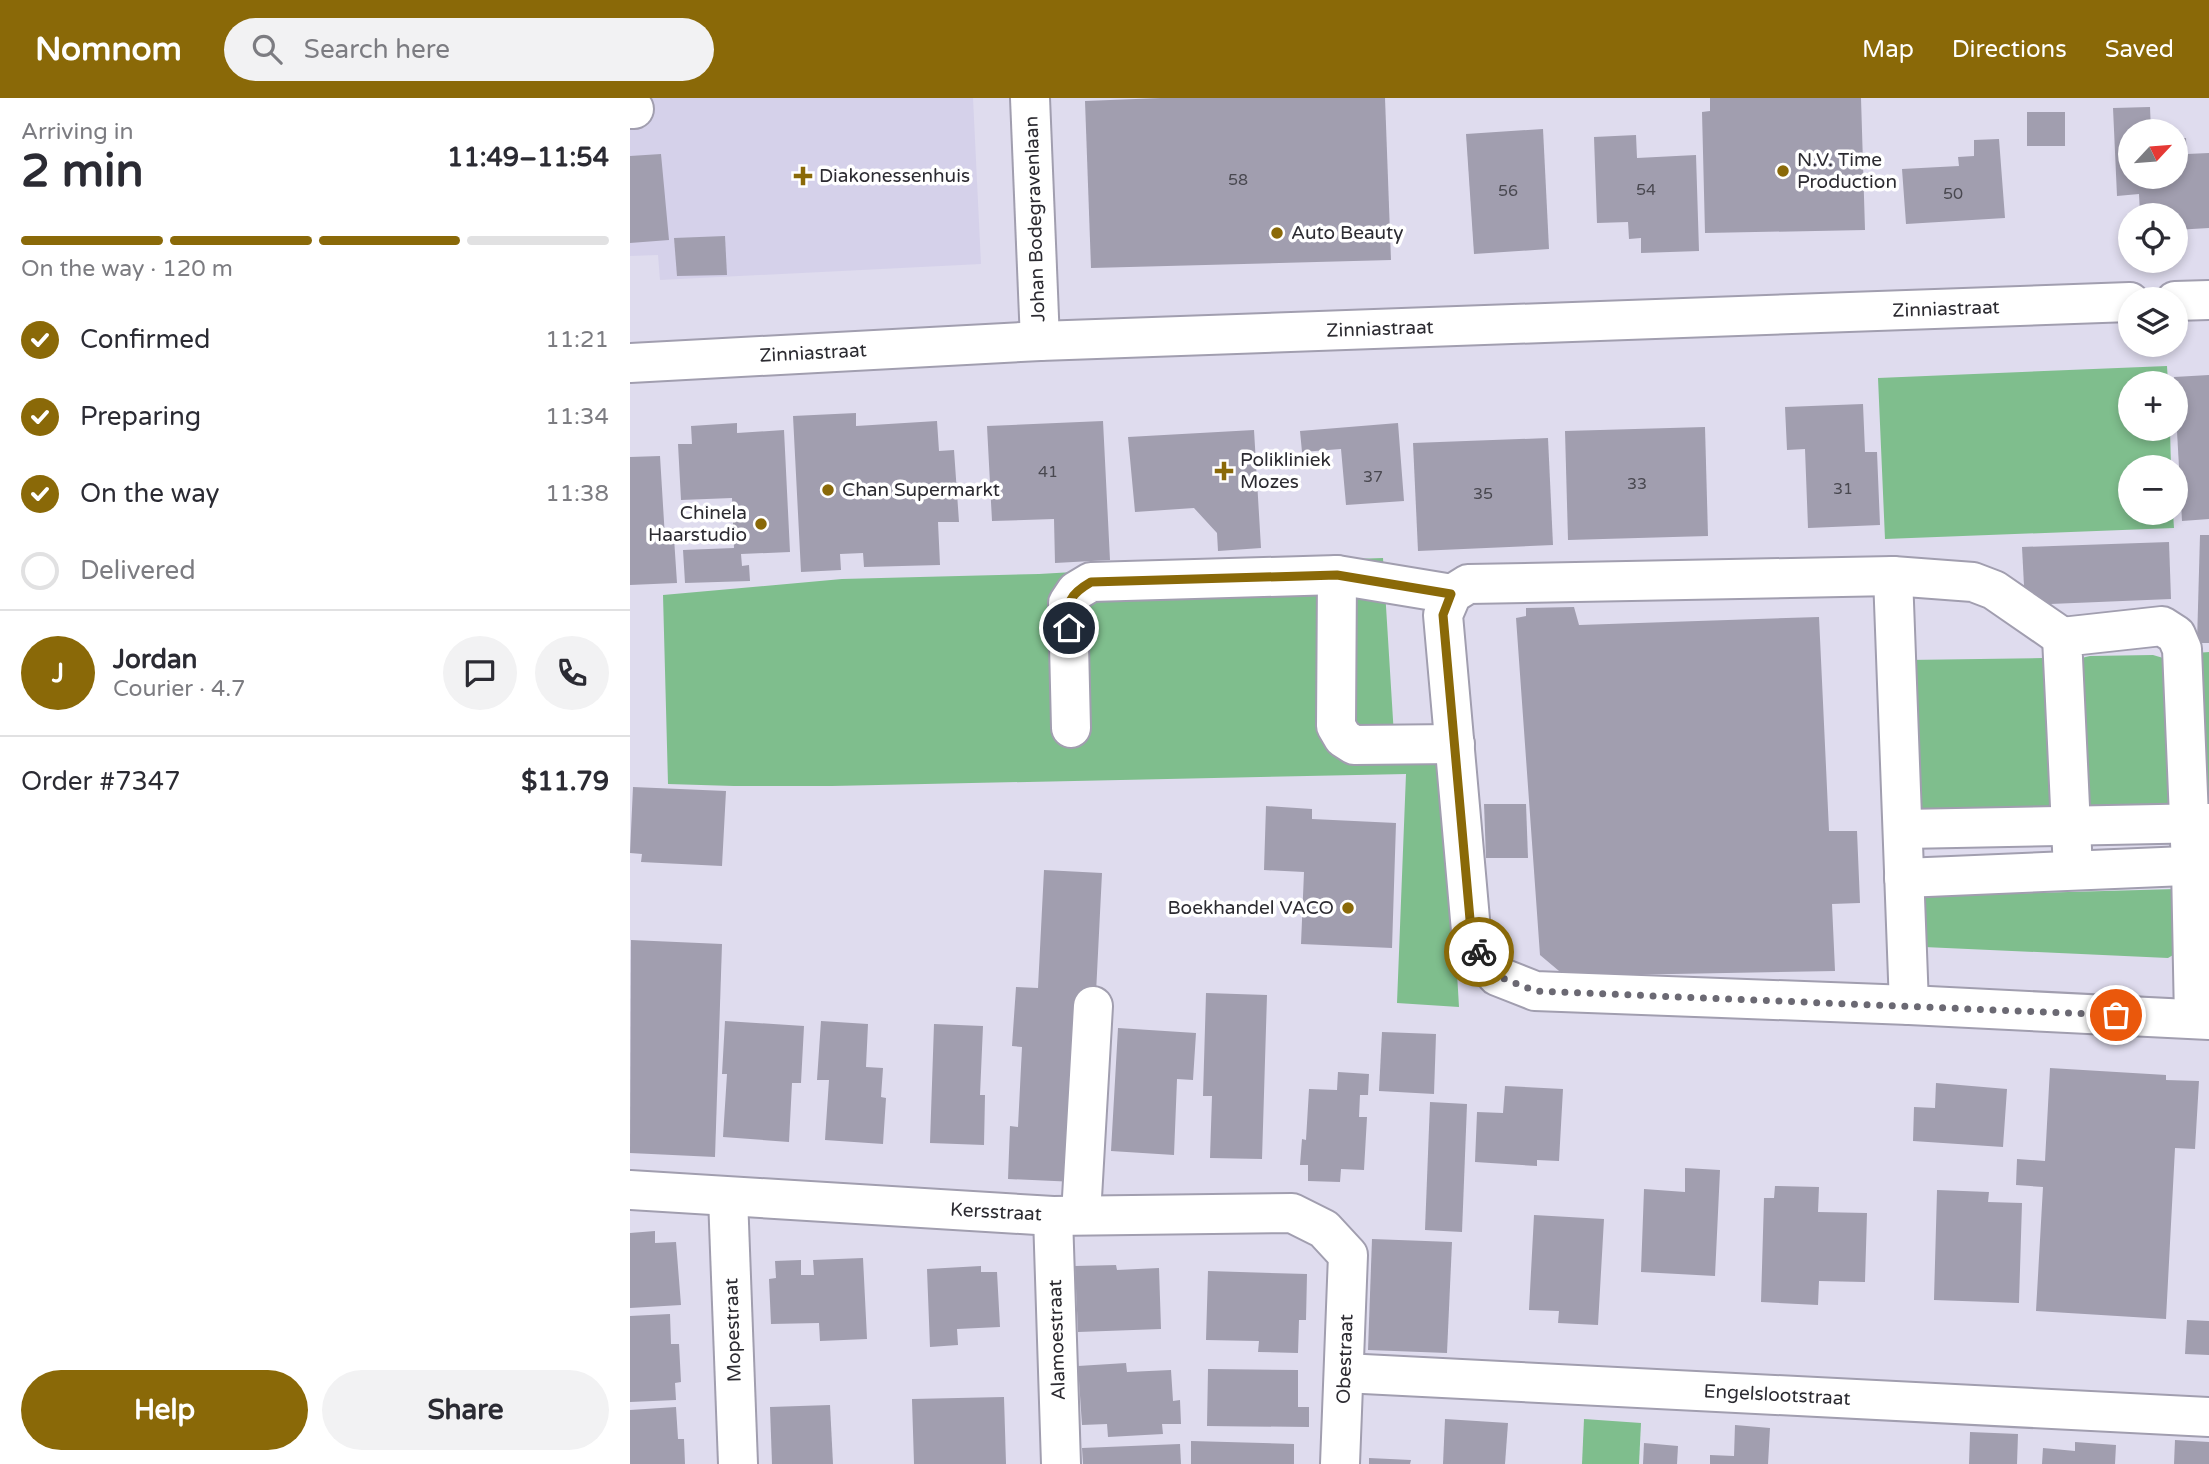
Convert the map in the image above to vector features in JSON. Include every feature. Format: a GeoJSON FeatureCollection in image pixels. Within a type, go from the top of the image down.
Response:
{"type":"FeatureCollection","features":[{"type":"Feature","properties":{"kind":"street","name":"Johan Bodegravenlaan"},"geometry":{"type":"LineString","coordinates":[[1030,98],[1040,341]]}},
{"type":"Feature","properties":{"kind":"street"},"geometry":{"type":"LineString","coordinates":[[2188,301],[2209,300]]}},
{"type":"Feature","properties":{"kind":"street","name":"Zinniastraat"},"geometry":{"type":"LineString","coordinates":[[630,363],[1040,341],[2118,302]]}},
{"type":"Feature","properties":{"kind":"street"},"geometry":{"type":"LineString","coordinates":[[1071,728],[1068,603],[1076,592],[1091,582],[1337,575],[1451,594]]}},
{"type":"Feature","properties":{"kind":"street"},"geometry":{"type":"LineString","coordinates":[[1337,575],[1336,726],[1343,738],[1354,745],[1455,744]]}},
{"type":"Feature","properties":{"kind":"street"},"geometry":{"type":"LineString","coordinates":[[1893,576],[1909,1005]]}},
{"type":"Feature","properties":{"kind":"street"},"geometry":{"type":"LineString","coordinates":[[1893,576],[1973,582],[1994,590],[2062,637],[2162,626],[2176,635],[2182,649],[2199,823],[2202,1020],[1909,1005],[1535,991],[1497,976],[1472,942],[1443,615],[1451,594],[1468,584],[1893,576]]}},
{"type":"Feature","properties":{"kind":"street"},"geometry":{"type":"LineString","coordinates":[[2062,637],[2073,870]]}},
{"type":"Feature","properties":{"kind":"street"},"geometry":{"type":"LineString","coordinates":[[1904,829],[2199,823]]}},
{"type":"Feature","properties":{"kind":"street"},"geometry":{"type":"LineString","coordinates":[[1904,878],[2200,865]]}},
{"type":"Feature","properties":{"kind":"street","name":"Alamoestraat"},"geometry":{"type":"LineString","coordinates":[[1061,1464],[1067,1216],[1093,1006]]}},
{"type":"Feature","properties":{"kind":"street","name":"Kersstraat"},"geometry":{"type":"LineString","coordinates":[[630,1190],[1067,1216],[1292,1213],[1324,1229],[1348,1255]]}},
{"type":"Feature","properties":{"kind":"street","name":"Mopestraat"},"geometry":{"type":"LineString","coordinates":[[728,1197],[738,1464]]}},
{"type":"Feature","properties":{"kind":"street","name":"Obestraat"},"geometry":{"type":"LineString","coordinates":[[1340,1464],[1348,1255]]}},
{"type":"Feature","properties":{"kind":"street","name":"Engelslootstraat"},"geometry":{"type":"LineString","coordinates":[[1345,1373],[2209,1418]]}},
{"type":"Feature","properties":{"kind":"shaded area","name":"Diakonessenhuis"},"geometry":{"type":"Polygon","coordinates":[[[630,98],[973,98],[981,264],[660,280],[658,255],[630,256],[630,98]]]}},
{"type":"Feature","properties":{"kind":"green space"},"geometry":{"type":"Polygon","coordinates":[[[2167,366],[2167,371],[2118,371],[2118,441],[2170,441],[2171,455],[2118,455],[2118,525],[2174,525],[2174,528],[1885,539],[1878,378],[2167,366]]]}},
{"type":"Feature","properties":{"kind":"green space"},"geometry":{"type":"Polygon","coordinates":[[[1383,558],[1395,752],[1444,750],[1459,1007],[1397,1003],[1406,774],[832,786],[668,784],[663,595],[842,579],[1039,574],[1230,563],[1383,558]]]}},
{"type":"Feature","properties":{"kind":"green space"},"geometry":{"type":"Polygon","coordinates":[[[2209,652],[2209,817],[2203,817],[2196,653],[2209,652]]]}},
{"type":"Feature","properties":{"kind":"green space"},"geometry":{"type":"Polygon","coordinates":[[[2153,655],[2170,660],[2179,816],[2080,820],[2077,659],[2090,656],[2153,655]]]}},
{"type":"Feature","properties":{"kind":"green space"},"geometry":{"type":"Polygon","coordinates":[[[2043,658],[2050,664],[2057,811],[1916,818],[1907,660],[2043,658]]]}},
{"type":"Feature","properties":{"kind":"green space"},"geometry":{"type":"Polygon","coordinates":[[[2177,889],[2175,954],[2168,958],[1924,947],[1916,902],[1928,896],[2177,889]]]}},
{"type":"Feature","properties":{"kind":"green space"},"geometry":{"type":"Polygon","coordinates":[[[1584,1419],[1641,1423],[1639,1464],[1582,1464],[1584,1419]]]}},
{"type":"Feature","properties":{"kind":"building"},"geometry":{"type":"Polygon","coordinates":[[[1161,98],[1385,98],[1391,260],[1091,268],[1085,101],[1161,98]]]}},
{"type":"Feature","properties":{"kind":"building","name":"N.V. Time Production"},"geometry":{"type":"Polygon","coordinates":[[[1710,98],[1861,98],[1865,230],[1705,233],[1702,112],[1710,111],[1710,98]]]}},
{"type":"Feature","properties":{"kind":"building"},"geometry":{"type":"Polygon","coordinates":[[[2150,107],[2150,119],[2118,119],[2118,189],[2188,189],[2188,154],[2209,153],[2209,228],[2188,229],[2188,203],[2139,203],[2139,194],[2117,196],[2113,108],[2150,107]]]}},
{"type":"Feature","properties":{"kind":"building"},"geometry":{"type":"Polygon","coordinates":[[[2027,112],[2065,112],[2065,146],[2027,146],[2027,112]]]}},
{"type":"Feature","properties":{"kind":"building"},"geometry":{"type":"Polygon","coordinates":[[[1543,129],[1549,249],[1474,254],[1466,134],[1543,129]]]}},
{"type":"Feature","properties":{"kind":"building"},"geometry":{"type":"Polygon","coordinates":[[[1636,135],[1637,158],[1696,155],[1699,251],[1641,253],[1641,238],[1629,239],[1628,222],[1597,223],[1594,137],[1636,135]]]}},
{"type":"Feature","properties":{"kind":"building"},"geometry":{"type":"Polygon","coordinates":[[[1999,139],[2005,218],[1906,224],[1902,169],[1959,166],[1958,157],[1974,156],[1974,140],[1999,139]]]}},
{"type":"Feature","properties":{"kind":"building"},"geometry":{"type":"Polygon","coordinates":[[[661,154],[669,240],[630,243],[630,156],[661,154]]]}},
{"type":"Feature","properties":{"kind":"building"},"geometry":{"type":"Polygon","coordinates":[[[725,236],[727,275],[677,276],[674,238],[725,236]]]}},
{"type":"Feature","properties":{"kind":"building"},"geometry":{"type":"Polygon","coordinates":[[[2209,375],[2209,519],[2188,521],[2188,455],[2178,455],[2178,441],[2188,441],[2188,376],[2209,375]]]}},
{"type":"Feature","properties":{"kind":"building"},"geometry":{"type":"Polygon","coordinates":[[[1863,404],[1865,452],[1877,452],[1880,525],[1808,528],[1805,449],[1787,450],[1785,407],[1863,404]]]}},
{"type":"Feature","properties":{"kind":"building"},"geometry":{"type":"Polygon","coordinates":[[[856,413],[856,426],[937,421],[939,451],[954,450],[959,522],[938,522],[940,565],[864,567],[863,553],[840,554],[841,570],[801,572],[793,416],[856,413]]]}},
{"type":"Feature","properties":{"kind":"building"},"geometry":{"type":"Polygon","coordinates":[[[1103,421],[1110,560],[1055,563],[1054,519],[992,521],[987,426],[1103,421]]]}},
{"type":"Feature","properties":{"kind":"building","name":"Chinela Haarstudio"},"geometry":{"type":"Polygon","coordinates":[[[737,423],[737,433],[784,430],[790,552],[741,554],[742,566],[749,565],[750,581],[685,583],[683,550],[734,548],[732,498],[681,500],[678,444],[692,444],[691,426],[737,423]]]}},
{"type":"Feature","properties":{"kind":"building"},"geometry":{"type":"Polygon","coordinates":[[[1398,423],[1404,501],[1346,505],[1341,449],[1302,452],[1300,431],[1398,423]]]}},
{"type":"Feature","properties":{"kind":"building"},"geometry":{"type":"Polygon","coordinates":[[[1705,427],[1708,536],[1568,540],[1565,431],[1705,427]]]}},
{"type":"Feature","properties":{"kind":"building","name":"Polikliniek Mozes"},"geometry":{"type":"Polygon","coordinates":[[[1254,430],[1261,548],[1218,551],[1217,533],[1194,508],[1135,512],[1128,437],[1254,430]]]}},
{"type":"Feature","properties":{"kind":"building"},"geometry":{"type":"Polygon","coordinates":[[[1548,438],[1553,545],[1418,551],[1413,443],[1548,438]]]}},
{"type":"Feature","properties":{"kind":"building"},"geometry":{"type":"Polygon","coordinates":[[[660,456],[665,538],[674,538],[677,583],[630,585],[630,457],[660,456]]]}},
{"type":"Feature","properties":{"kind":"building"},"geometry":{"type":"Polygon","coordinates":[[[2200,535],[2209,535],[2209,643],[2197,643],[2200,535]]]}},
{"type":"Feature","properties":{"kind":"building"},"geometry":{"type":"Polygon","coordinates":[[[2169,542],[2171,599],[2025,605],[2022,547],[2169,542]]]}},
{"type":"Feature","properties":{"kind":"building"},"geometry":{"type":"Polygon","coordinates":[[[1574,607],[1579,625],[1819,617],[1829,831],[1857,831],[1860,903],[1832,904],[1835,971],[1565,976],[1540,955],[1516,618],[1526,616],[1526,608],[1574,607]]]}},
{"type":"Feature","properties":{"kind":"building"},"geometry":{"type":"Polygon","coordinates":[[[633,787],[726,791],[722,866],[641,862],[642,854],[630,853],[633,787]]]}},
{"type":"Feature","properties":{"kind":"building"},"geometry":{"type":"Polygon","coordinates":[[[1484,804],[1526,804],[1528,858],[1486,858],[1484,804]]]}},
{"type":"Feature","properties":{"kind":"building","name":"Boekhandel VACO"},"geometry":{"type":"Polygon","coordinates":[[[1266,806],[1312,809],[1312,819],[1396,823],[1392,948],[1301,944],[1304,872],[1264,870],[1266,806]]]}},
{"type":"Feature","properties":{"kind":"building"},"geometry":{"type":"Polygon","coordinates":[[[1044,870],[1102,873],[1096,993],[1076,1182],[1008,1179],[1010,1126],[1018,1127],[1022,1047],[1012,1046],[1016,987],[1038,988],[1044,870]]]}},
{"type":"Feature","properties":{"kind":"building"},"geometry":{"type":"Polygon","coordinates":[[[631,940],[722,944],[715,1157],[630,1153],[631,940]]]}},
{"type":"Feature","properties":{"kind":"building"},"geometry":{"type":"Polygon","coordinates":[[[1206,993],[1267,995],[1262,1159],[1210,1158],[1212,1096],[1203,1096],[1206,993]]]}},
{"type":"Feature","properties":{"kind":"building"},"geometry":{"type":"Polygon","coordinates":[[[725,1021],[804,1026],[801,1083],[792,1083],[789,1142],[723,1137],[727,1074],[722,1074],[725,1021]]]}},
{"type":"Feature","properties":{"kind":"building"},"geometry":{"type":"Polygon","coordinates":[[[821,1021],[868,1024],[866,1067],[883,1068],[881,1097],[886,1098],[883,1144],[825,1140],[829,1080],[817,1080],[821,1021]]]}},
{"type":"Feature","properties":{"kind":"building"},"geometry":{"type":"Polygon","coordinates":[[[934,1024],[983,1026],[980,1095],[985,1095],[984,1145],[930,1143],[934,1024]]]}},
{"type":"Feature","properties":{"kind":"building"},"geometry":{"type":"Polygon","coordinates":[[[1118,1028],[1196,1033],[1193,1080],[1177,1079],[1174,1155],[1111,1151],[1118,1028]]]}},
{"type":"Feature","properties":{"kind":"building"},"geometry":{"type":"Polygon","coordinates":[[[1382,1032],[1436,1034],[1434,1094],[1379,1091],[1382,1032]]]}},
{"type":"Feature","properties":{"kind":"building"},"geometry":{"type":"Polygon","coordinates":[[[2050,1068],[2166,1075],[2166,1080],[2199,1081],[2195,1149],[2175,1148],[2166,1319],[2036,1311],[2043,1187],[2016,1185],[2017,1159],[2045,1161],[2050,1068]]]}},
{"type":"Feature","properties":{"kind":"building"},"geometry":{"type":"Polygon","coordinates":[[[1338,1072],[1369,1074],[1368,1095],[1360,1095],[1359,1117],[1367,1117],[1364,1170],[1341,1169],[1340,1182],[1308,1181],[1308,1165],[1300,1165],[1302,1139],[1306,1140],[1309,1089],[1337,1090],[1338,1072]]]}},
{"type":"Feature","properties":{"kind":"building"},"geometry":{"type":"Polygon","coordinates":[[[1936,1083],[2007,1089],[2003,1147],[1913,1141],[1914,1107],[1935,1108],[1936,1083]]]}},
{"type":"Feature","properties":{"kind":"building"},"geometry":{"type":"Polygon","coordinates":[[[1505,1086],[1563,1089],[1559,1161],[1537,1160],[1537,1166],[1475,1162],[1477,1112],[1503,1113],[1505,1086]]]}},
{"type":"Feature","properties":{"kind":"building"},"geometry":{"type":"Polygon","coordinates":[[[1430,1102],[1467,1104],[1462,1232],[1425,1230],[1430,1102]]]}},
{"type":"Feature","properties":{"kind":"building"},"geometry":{"type":"Polygon","coordinates":[[[1685,1168],[1720,1170],[1715,1276],[1641,1272],[1644,1189],[1685,1192],[1685,1168]]]}},
{"type":"Feature","properties":{"kind":"building"},"geometry":{"type":"Polygon","coordinates":[[[1775,1186],[1819,1187],[1818,1212],[1867,1213],[1865,1282],[1819,1281],[1818,1305],[1761,1302],[1764,1198],[1774,1198],[1775,1186]]]}},
{"type":"Feature","properties":{"kind":"building"},"geometry":{"type":"Polygon","coordinates":[[[1937,1190],[1989,1192],[1988,1202],[2022,1203],[2019,1303],[1934,1300],[1937,1190]]]}},
{"type":"Feature","properties":{"kind":"building"},"geometry":{"type":"Polygon","coordinates":[[[1534,1215],[1604,1219],[1598,1325],[1558,1323],[1559,1311],[1529,1310],[1534,1215]]]}},
{"type":"Feature","properties":{"kind":"building"},"geometry":{"type":"Polygon","coordinates":[[[655,1231],[655,1243],[676,1242],[681,1305],[630,1308],[630,1233],[655,1231]]]}},
{"type":"Feature","properties":{"kind":"building"},"geometry":{"type":"Polygon","coordinates":[[[1372,1239],[1452,1242],[1447,1353],[1368,1350],[1372,1239]]]}},
{"type":"Feature","properties":{"kind":"building"},"geometry":{"type":"Polygon","coordinates":[[[863,1258],[867,1339],[820,1341],[819,1323],[771,1324],[769,1279],[776,1278],[775,1261],[801,1260],[801,1275],[814,1275],[813,1260],[863,1258]]]}},
{"type":"Feature","properties":{"kind":"building"},"geometry":{"type":"Polygon","coordinates":[[[1116,1265],[1117,1270],[1159,1268],[1161,1329],[1078,1332],[1075,1266],[1116,1265]]]}},
{"type":"Feature","properties":{"kind":"building"},"geometry":{"type":"Polygon","coordinates":[[[981,1266],[981,1272],[997,1272],[1000,1327],[957,1329],[958,1345],[930,1347],[927,1269],[981,1266]]]}},
{"type":"Feature","properties":{"kind":"building"},"geometry":{"type":"Polygon","coordinates":[[[1208,1271],[1307,1274],[1306,1320],[1299,1320],[1298,1353],[1258,1352],[1259,1341],[1206,1340],[1208,1271]]]}},
{"type":"Feature","properties":{"kind":"building"},"geometry":{"type":"Polygon","coordinates":[[[670,1314],[671,1344],[679,1344],[681,1382],[675,1383],[676,1400],[630,1402],[630,1316],[670,1314]]]}},
{"type":"Feature","properties":{"kind":"building"},"geometry":{"type":"Polygon","coordinates":[[[2187,1320],[2209,1321],[2209,1355],[2185,1354],[2187,1320]]]}},
{"type":"Feature","properties":{"kind":"building"},"geometry":{"type":"Polygon","coordinates":[[[1126,1363],[1127,1372],[1171,1370],[1173,1401],[1180,1400],[1181,1424],[1162,1424],[1163,1434],[1108,1437],[1107,1424],[1082,1425],[1078,1366],[1126,1363]]]}},
{"type":"Feature","properties":{"kind":"building"},"geometry":{"type":"Polygon","coordinates":[[[1208,1369],[1298,1370],[1298,1407],[1309,1407],[1309,1427],[1207,1426],[1208,1369]]]}},
{"type":"Feature","properties":{"kind":"building"},"geometry":{"type":"Polygon","coordinates":[[[1004,1397],[1006,1464],[914,1464],[912,1399],[1004,1397]]]}},
{"type":"Feature","properties":{"kind":"building"},"geometry":{"type":"Polygon","coordinates":[[[830,1405],[833,1464],[772,1464],[770,1407],[830,1405]]]}},
{"type":"Feature","properties":{"kind":"building"},"geometry":{"type":"Polygon","coordinates":[[[676,1407],[678,1439],[684,1439],[685,1464],[630,1464],[630,1410],[676,1407]]]}},
{"type":"Feature","properties":{"kind":"building"},"geometry":{"type":"Polygon","coordinates":[[[1445,1419],[1508,1423],[1505,1464],[1443,1464],[1445,1419]]]}},
{"type":"Feature","properties":{"kind":"building"},"geometry":{"type":"Polygon","coordinates":[[[1735,1425],[1770,1428],[1768,1464],[1710,1464],[1710,1455],[1734,1456],[1735,1425]]]}},
{"type":"Feature","properties":{"kind":"building"},"geometry":{"type":"Polygon","coordinates":[[[1970,1432],[2018,1434],[2017,1464],[1969,1464],[1970,1432]]]}},
{"type":"Feature","properties":{"kind":"building"},"geometry":{"type":"Polygon","coordinates":[[[2175,1440],[2209,1442],[2209,1464],[2174,1464],[2175,1440]]]}},
{"type":"Feature","properties":{"kind":"building"},"geometry":{"type":"Polygon","coordinates":[[[1191,1441],[1294,1444],[1294,1464],[1191,1464],[1191,1441]]]}},
{"type":"Feature","properties":{"kind":"building"},"geometry":{"type":"Polygon","coordinates":[[[2075,1442],[2116,1445],[2115,1464],[2042,1464],[2043,1448],[2075,1451],[2075,1442]]]}},
{"type":"Feature","properties":{"kind":"building"},"geometry":{"type":"Polygon","coordinates":[[[1644,1443],[1678,1446],[1677,1464],[1643,1464],[1644,1443]]]}},
{"type":"Feature","properties":{"kind":"building"},"geometry":{"type":"Polygon","coordinates":[[[1180,1444],[1181,1464],[1083,1464],[1082,1448],[1180,1444]]]}},
{"type":"Feature","properties":{"kind":"building"},"geometry":{"type":"Polygon","coordinates":[[[1369,1458],[1411,1460],[1410,1464],[1369,1464],[1369,1458]]]}},
{"type":"Feature","properties":{"kind":"way so far"},"geometry":{"type":"LineString","coordinates":[[1479,952],[1497,976],[1535,991],[2116,1015]]}},
{"type":"Feature","properties":{"kind":"place","name":"N.V. Time Production"},"geometry":{"type":"Point","coordinates":[1783,171]}},
{"type":"Feature","properties":{"kind":"place","name":"Diakonessenhuis"},"geometry":{"type":"Point","coordinates":[803,176]}},
{"type":"Feature","properties":{"kind":"place","name":"Auto Beauty"},"geometry":{"type":"Point","coordinates":[1277,233]}},
{"type":"Feature","properties":{"kind":"place","name":"Polikliniek Mozes"},"geometry":{"type":"Point","coordinates":[1224,471]}},
{"type":"Feature","properties":{"kind":"place","name":"Chan Supermarkt"},"geometry":{"type":"Point","coordinates":[828,490]}},
{"type":"Feature","properties":{"kind":"place","name":"Chinela Haarstudio"},"geometry":{"type":"Point","coordinates":[761,524]}},
{"type":"Feature","properties":{"kind":"place","name":"Boekhandel VACO"},"geometry":{"type":"Point","coordinates":[1348,908]}},
{"type":"Feature","properties":{"kind":"route"},"geometry":{"type":"LineString","coordinates":[[1069,628],[1068,603],[1076,592],[1091,582],[1337,575],[1451,594],[1443,615],[1472,942],[1479,952]]}}]}
